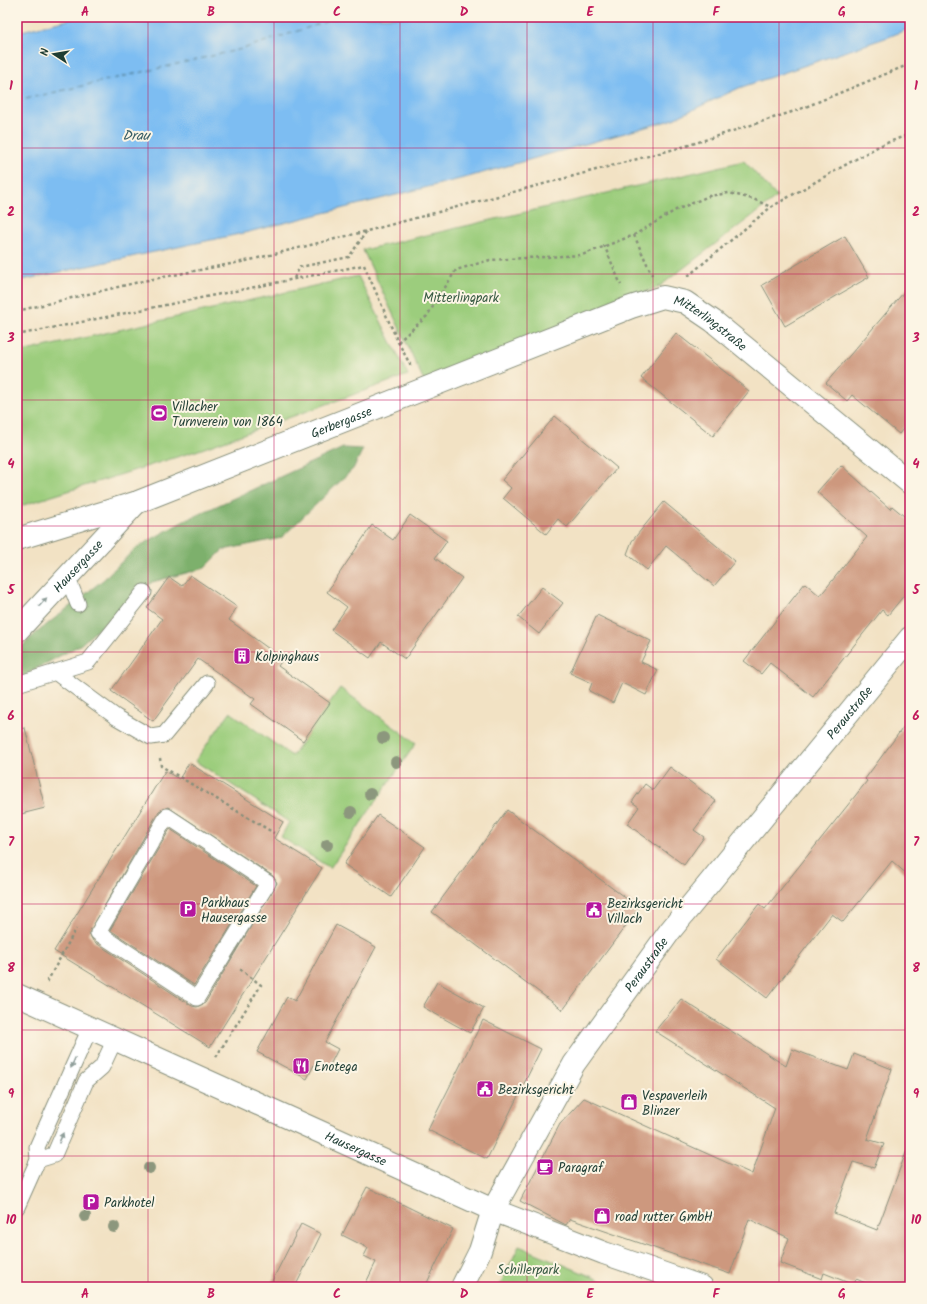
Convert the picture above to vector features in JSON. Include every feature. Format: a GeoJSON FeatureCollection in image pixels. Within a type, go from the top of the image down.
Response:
{"type":"FeatureCollection","features":[{"type":"Feature","properties":{"kind":"street","name":"Gerbergasse"},"geometry":{"type":"LineString","coordinates":[[17,539],[138,502],[631,307],[663,297]]}},
{"type":"Feature","properties":{"kind":"street","name":"Mitterlingstraße"},"geometry":{"type":"LineString","coordinates":[[663,297],[685,302],[713,321],[910,482]]}},
{"type":"Feature","properties":{"kind":"street","name":"Hausergasse"},"geometry":{"type":"LineString","coordinates":[[17,631],[138,502]]}},
{"type":"Feature","properties":{"kind":"street","name":"Peraustraße"},"geometry":{"type":"LineString","coordinates":[[462,1287],[480,1251],[493,1210],[574,1064],[670,931],[910,638]]}},
{"type":"Feature","properties":{"kind":"street","name":"Hausergasse"},"geometry":{"type":"LineString","coordinates":[[17,995],[493,1210],[604,1253],[702,1287]]}},
{"type":"Feature","properties":{"kind":"lane"},"geometry":{"type":"LineString","coordinates":[[67,576],[78,604]]}},
{"type":"Feature","properties":{"kind":"lane"},"geometry":{"type":"LineString","coordinates":[[17,684],[88,662],[144,592]]}},
{"type":"Feature","properties":{"kind":"lane"},"geometry":{"type":"LineString","coordinates":[[54,672],[116,717],[151,737],[164,735],[207,683]]}},
{"type":"Feature","properties":{"kind":"lane"},"geometry":{"type":"LineString","coordinates":[[167,816],[268,883],[224,957],[197,998],[98,933],[104,923],[167,816]]}},
{"type":"Feature","properties":{"kind":"lane"},"geometry":{"type":"LineString","coordinates":[[17,1207],[38,1160],[37,1147],[90,1028]]}},
{"type":"Feature","properties":{"kind":"lane"},"geometry":{"type":"LineString","coordinates":[[38,1160],[54,1155],[86,1081],[102,1067],[115,1039]]}},
{"type":"Feature","properties":{"kind":"path"},"geometry":{"type":"LineString","coordinates":[[17,311],[143,281],[246,261],[367,232],[686,146],[798,110],[910,64]]}},
{"type":"Feature","properties":{"kind":"path","name":"Mitterlingstraße"},"geometry":{"type":"LineString","coordinates":[[663,297],[771,207],[879,146],[910,134]]}},
{"type":"Feature","properties":{"kind":"path"},"geometry":{"type":"LineString","coordinates":[[398,342],[427,316],[456,270],[490,260],[582,255],[604,245],[634,235],[676,210],[709,196],[728,193],[753,199],[771,207]]}},
{"type":"Feature","properties":{"kind":"path"},"geometry":{"type":"LineString","coordinates":[[294,279],[300,267],[349,257],[367,232]]}},
{"type":"Feature","properties":{"kind":"path"},"geometry":{"type":"LineString","coordinates":[[634,235],[663,297]]}},
{"type":"Feature","properties":{"kind":"path"},"geometry":{"type":"LineString","coordinates":[[604,245],[631,307]]}},
{"type":"Feature","properties":{"kind":"path"},"geometry":{"type":"LineString","coordinates":[[17,335],[364,265],[398,342],[414,370]]}},
{"type":"Feature","properties":{"kind":"path"},"geometry":{"type":"LineString","coordinates":[[158,736],[161,766],[274,833]]}},
{"type":"Feature","properties":{"kind":"path"},"geometry":{"type":"LineString","coordinates":[[47,982],[86,912],[104,923]]}},
{"type":"Feature","properties":{"kind":"path"},"geometry":{"type":"LineString","coordinates":[[215,1059],[261,984],[224,957]]}},
{"type":"Feature","properties":{"kind":"green space","name":"Mitterlingpark"},"geometry":{"type":"Polygon","coordinates":[[[744,161],[777,197],[660,286],[426,385],[363,250],[744,161]]]}},
{"type":"Feature","properties":{"kind":"green space","name":"Villacher Turnverein von 1864"},"geometry":{"type":"Polygon","coordinates":[[[358,276],[408,375],[196,451],[17,507],[17,353],[358,276]]]}},
{"type":"Feature","properties":{"kind":"green space"},"geometry":{"type":"Polygon","coordinates":[[[343,448],[363,449],[353,469],[281,538],[223,550],[205,568],[152,582],[80,645],[32,671],[17,684],[17,651],[35,634],[103,580],[136,548],[184,521],[343,448]]]}},
{"type":"Feature","properties":{"kind":"green space"},"geometry":{"type":"Polygon","coordinates":[[[340,688],[416,743],[330,868],[281,837],[289,822],[195,761],[230,712],[292,756],[340,688]]]}},
{"type":"Feature","properties":{"kind":"green space","name":"Schillerpark"},"geometry":{"type":"Polygon","coordinates":[[[519,1246],[616,1287],[499,1287],[519,1246]]]}},
{"type":"Feature","properties":{"kind":"water","name":"Drau"},"geometry":{"type":"Polygon","coordinates":[[[80,17],[910,17],[910,28],[891,36],[739,88],[671,120],[468,177],[244,233],[17,281],[17,32],[80,17]]]}},
{"type":"Feature","properties":{"kind":"building"},"geometry":{"type":"Polygon","coordinates":[[[845,236],[869,277],[785,326],[762,285],[845,236]]]}},
{"type":"Feature","properties":{"kind":"building"},"geometry":{"type":"Polygon","coordinates":[[[910,285],[910,420],[899,434],[852,395],[847,401],[826,383],[910,285]]]}},
{"type":"Feature","properties":{"kind":"building"},"geometry":{"type":"Polygon","coordinates":[[[676,333],[749,391],[713,436],[641,378],[676,333]]]}},
{"type":"Feature","properties":{"kind":"building"},"geometry":{"type":"Polygon","coordinates":[[[555,416],[617,468],[567,527],[558,519],[546,534],[503,498],[511,488],[502,480],[555,416]]]}},
{"type":"Feature","properties":{"kind":"building"},"geometry":{"type":"Polygon","coordinates":[[[841,465],[890,509],[892,506],[910,521],[910,588],[888,615],[882,610],[813,697],[770,663],[761,674],[744,661],[805,583],[820,596],[867,537],[817,492],[841,465]]]}},
{"type":"Feature","properties":{"kind":"building"},"geometry":{"type":"Polygon","coordinates":[[[664,502],[735,561],[714,586],[666,546],[647,570],[627,554],[632,541],[664,502]]]}},
{"type":"Feature","properties":{"kind":"building"},"geometry":{"type":"Polygon","coordinates":[[[410,515],[447,541],[435,558],[462,578],[405,659],[381,642],[370,658],[331,630],[347,607],[327,592],[372,525],[393,540],[410,515]]]}},
{"type":"Feature","properties":{"kind":"building","name":"Kolpinghaus"},"geometry":{"type":"Polygon","coordinates":[[[190,575],[237,607],[229,620],[283,659],[278,666],[330,703],[303,741],[251,704],[255,699],[198,659],[153,721],[111,691],[162,619],[147,608],[169,577],[182,586],[190,575]]]}},
{"type":"Feature","properties":{"kind":"building"},"geometry":{"type":"Polygon","coordinates":[[[542,587],[563,603],[539,634],[518,617],[542,587]]]}},
{"type":"Feature","properties":{"kind":"building"},"geometry":{"type":"Polygon","coordinates":[[[597,615],[651,641],[641,662],[658,670],[646,695],[622,683],[613,703],[589,691],[592,683],[570,673],[597,615]]]}},
{"type":"Feature","properties":{"kind":"building"},"geometry":{"type":"Polygon","coordinates":[[[910,718],[910,877],[892,861],[843,922],[832,914],[767,998],[716,959],[759,904],[765,909],[867,781],[865,779],[910,718]]]}},
{"type":"Feature","properties":{"kind":"building"},"geometry":{"type":"Polygon","coordinates":[[[25,728],[45,808],[17,815],[17,729],[25,728]]]}},
{"type":"Feature","properties":{"kind":"building"},"geometry":{"type":"Polygon","coordinates":[[[189,763],[283,822],[274,838],[322,868],[210,1047],[54,951],[165,771],[179,779],[189,763]],[[168,807],[159,811],[89,933],[93,941],[192,1006],[197,1007],[205,1003],[277,883],[273,876],[168,807]]]}},
{"type":"Feature","properties":{"kind":"building"},"geometry":{"type":"Polygon","coordinates":[[[670,767],[716,801],[694,830],[704,837],[684,865],[627,824],[639,807],[632,802],[645,784],[653,790],[670,767]]]}},
{"type":"Feature","properties":{"kind":"building","name":"Bezirksgericht Villach"},"geometry":{"type":"Polygon","coordinates":[[[507,810],[639,908],[563,1010],[432,912],[507,810]]]}},
{"type":"Feature","properties":{"kind":"building"},"geometry":{"type":"Polygon","coordinates":[[[378,815],[425,847],[391,897],[344,864],[378,815]]]}},
{"type":"Feature","properties":{"kind":"building"},"geometry":{"type":"Polygon","coordinates":[[[170,829],[256,886],[194,985],[110,930],[170,829]]]}},
{"type":"Feature","properties":{"kind":"building"},"geometry":{"type":"Polygon","coordinates":[[[336,925],[376,947],[325,1042],[338,1049],[327,1071],[314,1065],[307,1079],[257,1052],[287,997],[295,1001],[336,925]]]}},
{"type":"Feature","properties":{"kind":"building"},"geometry":{"type":"Polygon","coordinates":[[[437,982],[484,1008],[470,1033],[423,1007],[437,982]]]}},
{"type":"Feature","properties":{"kind":"building"},"geometry":{"type":"Polygon","coordinates":[[[681,999],[786,1066],[792,1049],[848,1070],[854,1054],[892,1069],[867,1139],[884,1144],[874,1168],[853,1162],[834,1213],[877,1230],[908,1147],[910,1147],[910,1287],[876,1287],[856,1279],[854,1285],[824,1273],[822,1279],[780,1263],[789,1238],[749,1219],[730,1274],[570,1219],[566,1225],[520,1201],[560,1124],[584,1098],[752,1174],[775,1108],[655,1031],[681,999]]]}},
{"type":"Feature","properties":{"kind":"building","name":"Bezirksgericht"},"geometry":{"type":"Polygon","coordinates":[[[483,1020],[541,1049],[487,1159],[428,1130],[483,1020]]]}},
{"type":"Feature","properties":{"kind":"building"},"geometry":{"type":"Polygon","coordinates":[[[367,1187],[453,1229],[425,1287],[364,1287],[376,1262],[364,1256],[368,1248],[342,1235],[367,1187]]]}},
{"type":"Feature","properties":{"kind":"building"},"geometry":{"type":"Polygon","coordinates":[[[301,1224],[321,1234],[295,1287],[269,1287],[301,1224]]]}},
{"type":"Feature","properties":{"kind":"ferry route"},"geometry":{"type":"LineString","coordinates":[[17,101],[242,49],[341,17]]}},
{"type":"Feature","properties":{"kind":"place","name":"Villacher Turnverein von 1864"},"geometry":{"type":"Point","coordinates":[159,413]}},
{"type":"Feature","properties":{"kind":"place","name":"Kolpinghaus"},"geometry":{"type":"Point","coordinates":[242,656]}},
{"type":"Feature","properties":{"kind":"place","name":"Parkhaus Hausergasse"},"geometry":{"type":"Point","coordinates":[188,909]}},
{"type":"Feature","properties":{"kind":"place","name":"Bezirksgericht Villach"},"geometry":{"type":"Point","coordinates":[594,910]}},
{"type":"Feature","properties":{"kind":"place","name":"Enotega"},"geometry":{"type":"Point","coordinates":[301,1066]}},
{"type":"Feature","properties":{"kind":"place","name":"Bezirksgericht"},"geometry":{"type":"Point","coordinates":[485,1089]}},
{"type":"Feature","properties":{"kind":"place","name":"Vespaverleih Blinzer"},"geometry":{"type":"Point","coordinates":[629,1102]}},
{"type":"Feature","properties":{"kind":"place","name":"Paragraf"},"geometry":{"type":"Point","coordinates":[545,1167]}},
{"type":"Feature","properties":{"kind":"place","name":"Parkhotel"},"geometry":{"type":"Point","coordinates":[91,1202]}},
{"type":"Feature","properties":{"kind":"place","name":"road rutter GmbH"},"geometry":{"type":"Point","coordinates":[602,1216]}}]}
